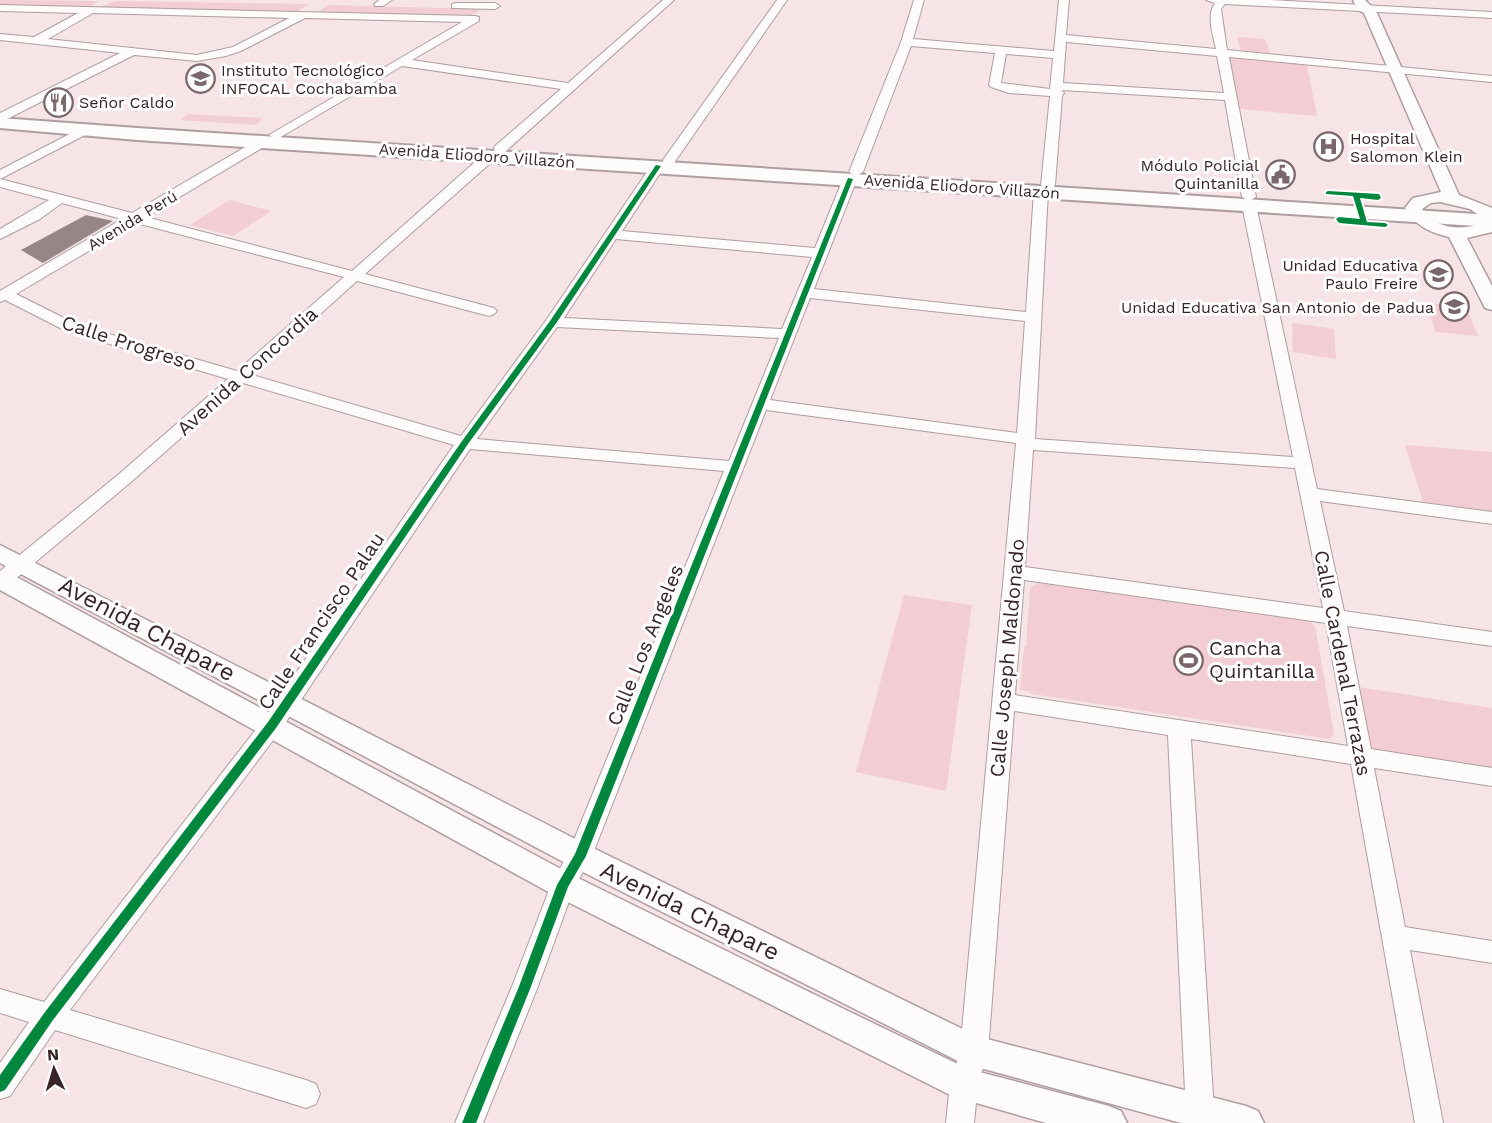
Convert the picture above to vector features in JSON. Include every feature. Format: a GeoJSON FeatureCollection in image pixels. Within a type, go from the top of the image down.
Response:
{"type":"FeatureCollection","features":[{"type":"Feature","properties":{"kind":"highway","name":"Avenida Eliodoro Villazón"},"geometry":{"type":"LineString","coordinates":[[1,118],[85,130],[269,138]]}},
{"type":"Feature","properties":{"kind":"highway","name":"Avenida Eliodoro Villazón"},"geometry":{"type":"LineString","coordinates":[[1,118],[269,138],[1491,218]]}},
{"type":"Feature","properties":{"kind":"main road"},"geometry":{"type":"LineString","coordinates":[[1361,4],[1370,11],[1390,69],[1446,198]]}},
{"type":"Feature","properties":{"kind":"main road"},"geometry":{"type":"LineString","coordinates":[[1446,198],[1471,203],[1491,218],[1484,230],[1462,232],[1437,227],[1415,212],[1421,200],[1446,198]]}},
{"type":"Feature","properties":{"kind":"main road"},"geometry":{"type":"LineString","coordinates":[[1462,232],[1492,277]]}},
{"type":"Feature","properties":{"kind":"main road"},"geometry":{"type":"LineString","coordinates":[[1462,232],[1492,304]]}},
{"type":"Feature","properties":{"kind":"main road","name":"Avenida Chapare"},"geometry":{"type":"LineString","coordinates":[[5,571],[279,714],[580,856],[974,1052],[1246,1123]]}},
{"type":"Feature","properties":{"kind":"main road","name":"Avenida Chapare"},"geometry":{"type":"LineString","coordinates":[[279,714],[564,885],[964,1084],[1109,1123]]}},
{"type":"Feature","properties":{"kind":"street"},"geometry":{"type":"LineString","coordinates":[[34,42],[107,0]]}},
{"type":"Feature","properties":{"kind":"street"},"geometry":{"type":"LineString","coordinates":[[148,0],[172,0]]}},
{"type":"Feature","properties":{"kind":"street","name":"Avenida Concordia"},"geometry":{"type":"LineString","coordinates":[[5,571],[241,378],[352,276],[669,0]]}},
{"type":"Feature","properties":{"kind":"street","name":"Calle Francisco Palau"},"geometry":{"type":"LineString","coordinates":[[0,1086],[49,1016],[279,714],[612,234],[782,0]]}},
{"type":"Feature","properties":{"kind":"street","name":"Calle Los Angeles"},"geometry":{"type":"LineString","coordinates":[[469,1123],[564,885],[580,856],[736,467],[906,42],[919,0]]}},
{"type":"Feature","properties":{"kind":"street","name":"Calle Joseph Maldonado"},"geometry":{"type":"LineString","coordinates":[[960,1123],[964,1084],[974,1052],[1002,701],[1016,572],[1034,316],[1045,188],[1058,89],[1064,0]]}},
{"type":"Feature","properties":{"kind":"street"},"geometry":{"type":"LineString","coordinates":[[1211,0],[1361,4],[1492,15]]}},
{"type":"Feature","properties":{"kind":"street","name":"Calle Cardenal Terrazas"},"geometry":{"type":"LineString","coordinates":[[1223,0],[1216,9],[1249,201],[1335,617],[1429,1123]]}},
{"type":"Feature","properties":{"kind":"street"},"geometry":{"type":"LineString","coordinates":[[0,37],[182,58],[219,55],[237,49],[324,3]]}},
{"type":"Feature","properties":{"kind":"street"},"geometry":{"type":"LineString","coordinates":[[378,3],[403,4]]}},
{"type":"Feature","properties":{"kind":"street"},"geometry":{"type":"LineString","coordinates":[[449,5],[501,3]]}},
{"type":"Feature","properties":{"kind":"street","name":"Avenida Perú"},"geometry":{"type":"LineString","coordinates":[[2,296],[501,3]]}},
{"type":"Feature","properties":{"kind":"street"},"geometry":{"type":"LineString","coordinates":[[0,8],[475,19]]}},
{"type":"Feature","properties":{"kind":"street"},"geometry":{"type":"LineString","coordinates":[[1061,38],[1492,79]]}},
{"type":"Feature","properties":{"kind":"street"},"geometry":{"type":"LineString","coordinates":[[906,42],[1060,55]]}},
{"type":"Feature","properties":{"kind":"street"},"geometry":{"type":"LineString","coordinates":[[1001,50],[996,85],[1009,89],[1230,97]]}},
{"type":"Feature","properties":{"kind":"street"},"geometry":{"type":"LineString","coordinates":[[1,118],[131,52]]}},
{"type":"Feature","properties":{"kind":"street"},"geometry":{"type":"LineString","coordinates":[[399,62],[570,87]]}},
{"type":"Feature","properties":{"kind":"street"},"geometry":{"type":"LineString","coordinates":[[0,175],[85,130]]}},
{"type":"Feature","properties":{"kind":"street"},"geometry":{"type":"LineString","coordinates":[[0,183],[489,311]]}},
{"type":"Feature","properties":{"kind":"street"},"geometry":{"type":"LineString","coordinates":[[0,235],[35,216],[61,198]]}},
{"type":"Feature","properties":{"kind":"street"},"geometry":{"type":"LineString","coordinates":[[612,234],[821,253]]}},
{"type":"Feature","properties":{"kind":"street"},"geometry":{"type":"LineString","coordinates":[[805,293],[1034,316]]}},
{"type":"Feature","properties":{"kind":"street","name":"Calle Progreso"},"geometry":{"type":"LineString","coordinates":[[2,296],[72,328],[465,443],[736,467]]}},
{"type":"Feature","properties":{"kind":"street"},"geometry":{"type":"LineString","coordinates":[[553,322],[789,334]]}},
{"type":"Feature","properties":{"kind":"street"},"geometry":{"type":"LineString","coordinates":[[760,404],[1026,441],[1302,463]]}},
{"type":"Feature","properties":{"kind":"street"},"geometry":{"type":"LineString","coordinates":[[1310,494],[1492,518]]}},
{"type":"Feature","properties":{"kind":"street"},"geometry":{"type":"LineString","coordinates":[[1016,572],[1492,639]]}},
{"type":"Feature","properties":{"kind":"street"},"geometry":{"type":"LineString","coordinates":[[1002,701],[1492,777]]}},
{"type":"Feature","properties":{"kind":"street"},"geometry":{"type":"LineString","coordinates":[[1179,728],[1200,1112]]}},
{"type":"Feature","properties":{"kind":"street"},"geometry":{"type":"LineString","coordinates":[[1394,936],[1492,952]]}},
{"type":"Feature","properties":{"kind":"street"},"geometry":{"type":"LineString","coordinates":[[0,1001],[306,1094]]}},
{"type":"Feature","properties":{"kind":"shaded area"},"geometry":{"type":"Polygon","coordinates":[[[0,0],[98,1],[89,8],[0,6],[0,0]]]}},
{"type":"Feature","properties":{"kind":"shaded area"},"geometry":{"type":"Polygon","coordinates":[[[115,1],[309,4],[296,12],[98,8],[115,1]]]}},
{"type":"Feature","properties":{"kind":"shaded area"},"geometry":{"type":"Polygon","coordinates":[[[328,5],[482,9],[468,17],[317,13],[328,5]]]}},
{"type":"Feature","properties":{"kind":"shaded area"},"geometry":{"type":"Polygon","coordinates":[[[1237,37],[1265,39],[1270,53],[1241,51],[1237,37]]]}},
{"type":"Feature","properties":{"kind":"shaded area"},"geometry":{"type":"Polygon","coordinates":[[[1229,56],[1307,65],[1317,116],[1240,109],[1229,56]]]}},
{"type":"Feature","properties":{"kind":"shaded area"},"geometry":{"type":"Polygon","coordinates":[[[187,114],[263,118],[256,125],[180,120],[187,114]]]}},
{"type":"Feature","properties":{"kind":"shaded area"},"geometry":{"type":"Polygon","coordinates":[[[230,200],[271,211],[233,236],[190,225],[230,200]]]}},
{"type":"Feature","properties":{"kind":"shaded area"},"geometry":{"type":"Polygon","coordinates":[[[1425,303],[1466,306],[1478,336],[1436,332],[1425,303]]]}},
{"type":"Feature","properties":{"kind":"shaded area"},"geometry":{"type":"Polygon","coordinates":[[[1292,323],[1334,329],[1336,359],[1293,352],[1292,323]]]}},
{"type":"Feature","properties":{"kind":"shaded area"},"geometry":{"type":"Polygon","coordinates":[[[1405,445],[1492,452],[1492,511],[1423,502],[1405,445]]]}},
{"type":"Feature","properties":{"kind":"shaded area"},"geometry":{"type":"Polygon","coordinates":[[[1038,583],[1308,621],[1315,626],[1334,734],[1329,739],[1032,694],[1029,691],[1020,690],[1030,588],[1038,583]]]}},
{"type":"Feature","properties":{"kind":"shaded area"},"geometry":{"type":"Polygon","coordinates":[[[904,595],[972,605],[946,791],[856,772],[904,595]]]}},
{"type":"Feature","properties":{"kind":"shaded area"},"geometry":{"type":"Polygon","coordinates":[[[1358,687],[1492,708],[1492,768],[1366,747],[1358,687]]]}},
{"type":"Feature","properties":{"kind":"building"},"geometry":{"type":"Polygon","coordinates":[[[86,215],[113,221],[43,263],[21,250],[86,215]]]}},
{"type":"Feature","properties":{"kind":"cycle path"},"geometry":{"type":"LineString","coordinates":[[0,1086],[49,1016],[272,725],[465,443],[553,322],[658,166]]}},
{"type":"Feature","properties":{"kind":"cycle path"},"geometry":{"type":"LineString","coordinates":[[469,1123],[524,989],[563,885],[580,856],[850,179]]}},
{"type":"Feature","properties":{"kind":"cycle path"},"geometry":{"type":"LineString","coordinates":[[1328,193],[1377,195],[1378,198],[1356,196],[1364,221],[1339,219],[1341,222],[1385,225]]}},
{"type":"Feature","properties":{"kind":"place","name":"Instituto Tecnológico INFOCAL Cochabamba"},"geometry":{"type":"Point","coordinates":[200,79]}},
{"type":"Feature","properties":{"kind":"place","name":"Señor Caldo"},"geometry":{"type":"Point","coordinates":[58,102]}},
{"type":"Feature","properties":{"kind":"place","name":"Hospital Salomon Klein"},"geometry":{"type":"Point","coordinates":[1329,147]}},
{"type":"Feature","properties":{"kind":"place","name":"Módulo Policial Quintanilla"},"geometry":{"type":"Point","coordinates":[1280,174]}},
{"type":"Feature","properties":{"kind":"place","name":"Unidad Educativa Paulo Freire"},"geometry":{"type":"Point","coordinates":[1439,274]}},
{"type":"Feature","properties":{"kind":"place","name":"Unidad Educativa San Antonio de Padua"},"geometry":{"type":"Point","coordinates":[1455,307]}},
{"type":"Feature","properties":{"kind":"place","name":"Cancha Quintanilla"},"geometry":{"type":"Point","coordinates":[1188,660]}}]}
